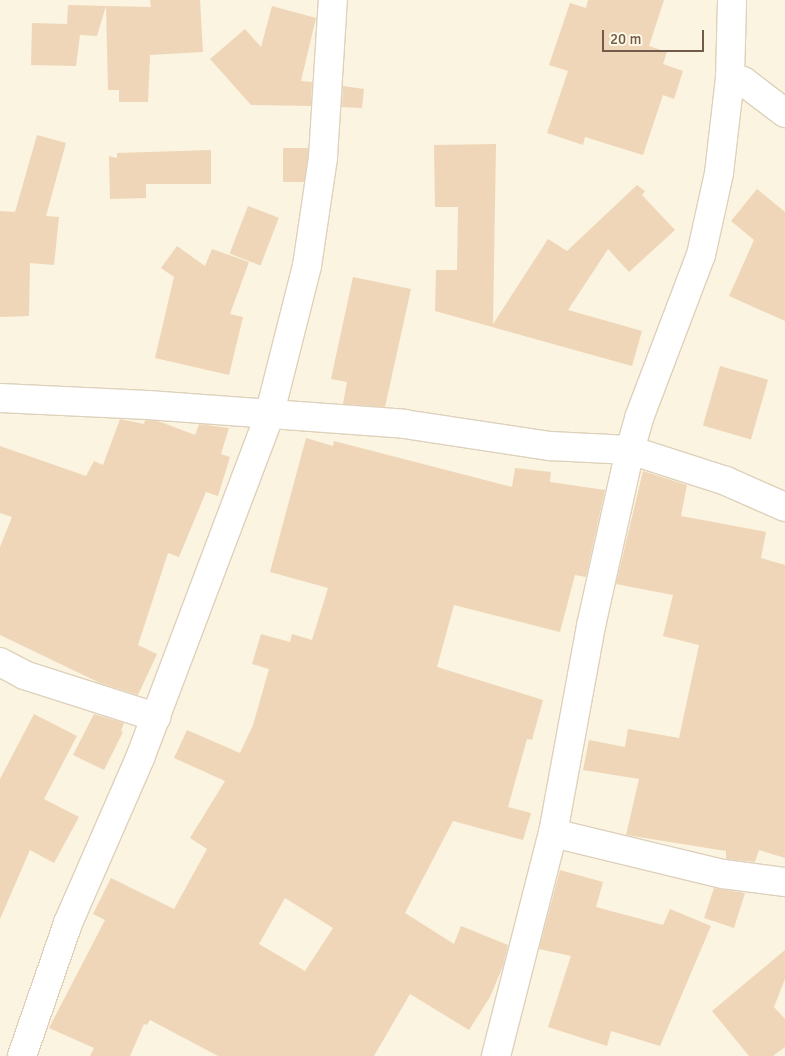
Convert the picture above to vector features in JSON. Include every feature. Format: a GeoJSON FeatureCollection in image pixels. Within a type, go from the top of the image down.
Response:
{"type":"FeatureCollection","features":[{"type":"Feature","properties":{"kind":"street"},"geometry":{"type":"LineString","coordinates":[[22,1056],[68,923],[156,717],[269,416],[307,266],[323,157],[333,0]]}},
{"type":"Feature","properties":{"kind":"street"},"geometry":{"type":"LineString","coordinates":[[496,1056],[504,1035],[553,833],[591,626],[630,450],[639,418],[701,255],[719,173],[730,78],[732,0]]}},
{"type":"Feature","properties":{"kind":"street"},"geometry":{"type":"LineString","coordinates":[[730,78],[743,81],[785,113]]}},
{"type":"Feature","properties":{"kind":"street"},"geometry":{"type":"LineString","coordinates":[[0,398],[148,404],[269,416],[404,424],[550,446],[630,450],[726,481],[785,507]]}},
{"type":"Feature","properties":{"kind":"street"},"geometry":{"type":"LineString","coordinates":[[0,662],[24,675],[156,717]]}},
{"type":"Feature","properties":{"kind":"street"},"geometry":{"type":"LineString","coordinates":[[553,833],[723,874],[785,882]]}},
{"type":"Feature","properties":{"kind":"building"},"geometry":{"type":"Polygon","coordinates":[[[150,0],[200,0],[203,52],[150,55],[148,102],[119,102],[119,90],[108,90],[106,6],[151,7],[150,0]]]}},
{"type":"Feature","properties":{"kind":"building"},"geometry":{"type":"Polygon","coordinates":[[[588,0],[664,0],[649,46],[667,52],[663,64],[683,71],[674,99],[663,95],[643,155],[585,137],[583,145],[547,133],[568,71],[549,65],[570,3],[586,8],[588,0]]]}},
{"type":"Feature","properties":{"kind":"building"},"geometry":{"type":"Polygon","coordinates":[[[68,5],[106,6],[97,36],[80,35],[76,66],[31,65],[32,23],[67,24],[68,5]]]}},
{"type":"Feature","properties":{"kind":"building"},"geometry":{"type":"Polygon","coordinates":[[[272,6],[316,18],[301,81],[312,82],[311,106],[251,105],[210,59],[245,29],[261,47],[272,6]]]}},
{"type":"Feature","properties":{"kind":"building"},"geometry":{"type":"Polygon","coordinates":[[[343,86],[364,89],[362,108],[342,107],[343,86]]]}},
{"type":"Feature","properties":{"kind":"building"},"geometry":{"type":"Polygon","coordinates":[[[37,135],[66,143],[46,216],[59,217],[54,265],[30,263],[29,316],[0,317],[0,211],[15,212],[37,135]]]}},
{"type":"Feature","properties":{"kind":"building"},"geometry":{"type":"Polygon","coordinates":[[[496,144],[493,324],[548,239],[567,251],[637,185],[645,191],[642,195],[675,230],[629,272],[608,249],[568,310],[642,331],[632,366],[435,311],[436,270],[457,270],[458,207],[435,207],[434,145],[496,144]]]}},
{"type":"Feature","properties":{"kind":"building"},"geometry":{"type":"Polygon","coordinates":[[[283,148],[308,148],[308,182],[283,182],[283,148]]]}},
{"type":"Feature","properties":{"kind":"building"},"geometry":{"type":"Polygon","coordinates":[[[211,150],[211,184],[146,184],[146,198],[110,199],[109,156],[117,158],[117,153],[211,150]]]}},
{"type":"Feature","properties":{"kind":"building"},"geometry":{"type":"Polygon","coordinates":[[[757,189],[785,212],[785,321],[729,296],[754,240],[731,221],[757,189]]]}},
{"type":"Feature","properties":{"kind":"building"},"geometry":{"type":"Polygon","coordinates":[[[248,206],[279,218],[261,265],[230,254],[248,206]]]}},
{"type":"Feature","properties":{"kind":"building"},"geometry":{"type":"Polygon","coordinates":[[[177,246],[205,266],[212,249],[249,262],[230,314],[243,317],[229,375],[155,358],[174,277],[161,268],[177,246]]]}},
{"type":"Feature","properties":{"kind":"building"},"geometry":{"type":"Polygon","coordinates":[[[353,277],[411,289],[385,407],[343,404],[347,382],[331,379],[353,277]]]}},
{"type":"Feature","properties":{"kind":"building"},"geometry":{"type":"Polygon","coordinates":[[[720,366],[768,380],[751,439],[703,426],[720,366]]]}},
{"type":"Feature","properties":{"kind":"building"},"geometry":{"type":"Polygon","coordinates":[[[120,419],[144,424],[145,420],[158,421],[195,435],[199,424],[229,428],[221,454],[230,457],[218,496],[206,492],[179,557],[168,553],[138,645],[157,654],[138,695],[100,683],[0,635],[0,547],[12,517],[0,513],[0,446],[86,476],[94,461],[103,465],[120,419]]]}},
{"type":"Feature","properties":{"kind":"building"},"geometry":{"type":"Polygon","coordinates":[[[306,438],[333,446],[334,441],[512,487],[515,468],[551,472],[550,482],[605,490],[586,577],[575,575],[560,632],[454,605],[437,667],[543,700],[532,740],[527,739],[508,807],[531,813],[523,840],[453,821],[405,913],[454,944],[461,926],[508,945],[503,966],[490,997],[469,1030],[410,994],[374,1056],[218,1056],[150,1020],[147,1025],[144,1024],[130,1056],[90,1056],[94,1048],[49,1028],[105,920],[93,914],[111,878],[174,909],[207,849],[190,838],[225,781],[174,758],[187,730],[240,753],[253,725],[269,669],[252,664],[261,634],[290,642],[292,634],[312,640],[328,588],[270,572],[306,438]],[[285,898],[259,944],[305,971],[333,928],[285,898]]]}},
{"type":"Feature","properties":{"kind":"building"},"geometry":{"type":"Polygon","coordinates":[[[643,471],[687,485],[681,516],[766,532],[761,558],[785,565],[785,858],[759,850],[755,862],[726,859],[726,851],[626,835],[639,779],[583,770],[589,740],[625,747],[628,729],[679,738],[699,645],[663,636],[673,595],[616,584],[643,471]]]}},
{"type":"Feature","properties":{"kind":"building"},"geometry":{"type":"Polygon","coordinates":[[[34,714],[77,736],[44,799],[79,817],[54,863],[30,850],[0,919],[0,779],[34,714]]]}},
{"type":"Feature","properties":{"kind":"building"},"geometry":{"type":"Polygon","coordinates":[[[94,714],[124,723],[121,731],[123,732],[104,770],[73,755],[94,714]]]}},
{"type":"Feature","properties":{"kind":"building"},"geometry":{"type":"Polygon","coordinates":[[[560,870],[603,882],[596,907],[663,925],[670,909],[711,926],[660,1046],[611,1031],[607,1046],[548,1027],[571,956],[539,949],[560,870]]]}},
{"type":"Feature","properties":{"kind":"building"},"geometry":{"type":"Polygon","coordinates":[[[714,888],[745,893],[734,928],[704,918],[714,888]]]}},
{"type":"Feature","properties":{"kind":"building"},"geometry":{"type":"Polygon","coordinates":[[[785,950],[785,979],[774,1007],[785,1019],[785,1047],[773,1056],[749,1056],[712,1011],[785,950]]]}}]}
